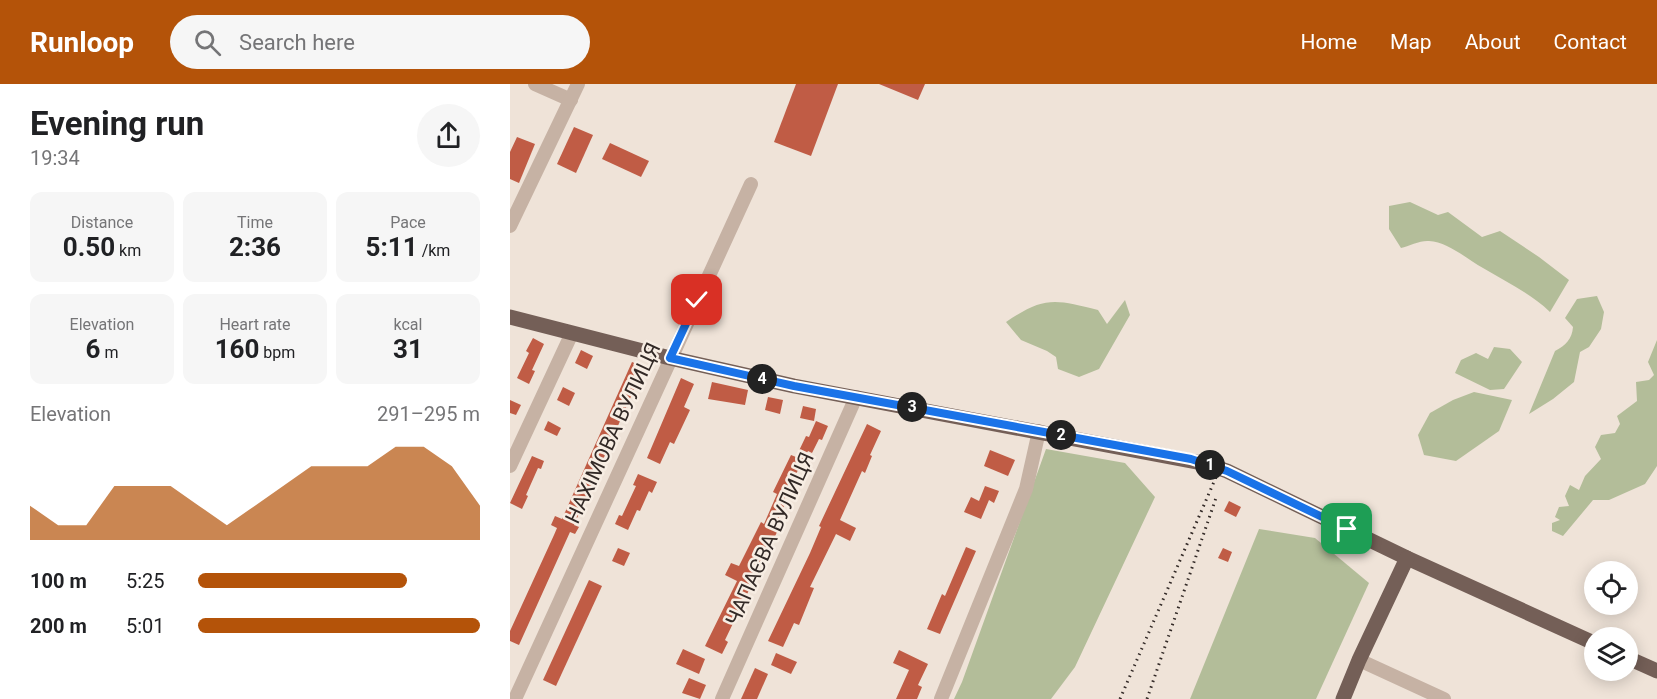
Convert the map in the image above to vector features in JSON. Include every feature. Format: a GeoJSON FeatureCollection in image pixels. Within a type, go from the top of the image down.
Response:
{"type":"FeatureCollection","features":[{"type":"Feature","properties":{"kind":"main road"},"geometry":{"type":"LineString","coordinates":[[510,317],[670,358],[794,386],[1207,464],[1227,471],[1407,558],[1584,638]]}},
{"type":"Feature","properties":{"kind":"main road"},"geometry":{"type":"LineString","coordinates":[[1344,699],[1359,660],[1407,558]]}},
{"type":"Feature","properties":{"kind":"main road"},"geometry":{"type":"LineString","coordinates":[[1638,662],[1657,671]]}},
{"type":"Feature","properties":{"kind":"street"},"geometry":{"type":"LineString","coordinates":[[535,84],[571,100]]}},
{"type":"Feature","properties":{"kind":"street"},"geometry":{"type":"LineString","coordinates":[[510,226],[578,84]]}},
{"type":"Feature","properties":{"kind":"street","name":"НАХІМОВА ВУЛИЦЯ"},"geometry":{"type":"LineString","coordinates":[[515,699],[751,184]]}},
{"type":"Feature","properties":{"kind":"street"},"geometry":{"type":"LineString","coordinates":[[510,466],[572,333]]}},
{"type":"Feature","properties":{"kind":"street","name":"ЧАПАЄВА ВУЛИЦЯ"},"geometry":{"type":"LineString","coordinates":[[722,699],[856,397]]}},
{"type":"Feature","properties":{"kind":"street"},"geometry":{"type":"LineString","coordinates":[[941,699],[1026,489],[1039,431]]}},
{"type":"Feature","properties":{"kind":"street"},"geometry":{"type":"LineString","coordinates":[[1359,660],[1444,699]]}},
{"type":"Feature","properties":{"kind":"green space"},"geometry":{"type":"Polygon","coordinates":[[[1410,202],[1438,215],[1448,212],[1482,237],[1500,231],[1569,280],[1550,312],[1526,293],[1443,244],[1426,241],[1401,248],[1389,229],[1389,206],[1410,202]]]}},
{"type":"Feature","properties":{"kind":"green space"},"geometry":{"type":"Polygon","coordinates":[[[1597,296],[1604,312],[1601,329],[1589,347],[1580,352],[1574,382],[1529,414],[1555,351],[1570,338],[1573,327],[1565,318],[1577,299],[1597,296]]]}},
{"type":"Feature","properties":{"kind":"green space"},"geometry":{"type":"Polygon","coordinates":[[[1125,300],[1130,315],[1099,369],[1079,377],[1058,369],[1056,357],[1021,340],[1006,322],[1040,304],[1060,302],[1098,310],[1107,324],[1125,300]]]}},
{"type":"Feature","properties":{"kind":"green space"},"geometry":{"type":"Polygon","coordinates":[[[1657,340],[1657,466],[1645,484],[1609,500],[1593,500],[1563,536],[1552,531],[1552,523],[1560,520],[1555,517],[1559,507],[1569,506],[1565,496],[1570,485],[1579,490],[1585,476],[1601,459],[1595,447],[1601,435],[1615,433],[1620,424],[1617,416],[1637,401],[1636,382],[1649,380],[1654,375],[1648,362],[1657,340]]]}},
{"type":"Feature","properties":{"kind":"green space"},"geometry":{"type":"Polygon","coordinates":[[[1494,347],[1510,349],[1522,362],[1504,389],[1490,390],[1455,373],[1461,360],[1476,353],[1488,359],[1494,347]]]}},
{"type":"Feature","properties":{"kind":"green space"},"geometry":{"type":"Polygon","coordinates":[[[1474,392],[1512,400],[1499,431],[1456,461],[1424,455],[1418,435],[1430,413],[1453,400],[1474,392]]]}},
{"type":"Feature","properties":{"kind":"green space"},"geometry":{"type":"Polygon","coordinates":[[[1046,449],[1125,463],[1155,497],[1075,667],[1051,699],[954,699],[962,682],[1046,449]]]}},
{"type":"Feature","properties":{"kind":"green space"},"geometry":{"type":"Polygon","coordinates":[[[1259,529],[1315,538],[1369,583],[1316,699],[1190,699],[1259,529]]]}},
{"type":"Feature","properties":{"kind":"building"},"geometry":{"type":"Polygon","coordinates":[[[796,84],[838,84],[811,156],[774,142],[796,84]]]}},
{"type":"Feature","properties":{"kind":"building"},"geometry":{"type":"Polygon","coordinates":[[[879,84],[925,84],[918,100],[879,84]]]}},
{"type":"Feature","properties":{"kind":"building"},"geometry":{"type":"Polygon","coordinates":[[[574,127],[593,135],[576,173],[557,164],[574,127]]]}},
{"type":"Feature","properties":{"kind":"building"},"geometry":{"type":"Polygon","coordinates":[[[517,137],[535,144],[519,183],[510,179],[510,152],[517,137]]]}},
{"type":"Feature","properties":{"kind":"building"},"geometry":{"type":"Polygon","coordinates":[[[610,143],[649,161],[641,177],[602,159],[610,143]]]}},
{"type":"Feature","properties":{"kind":"building"},"geometry":{"type":"Polygon","coordinates":[[[533,338],[544,344],[532,370],[535,371],[529,384],[517,378],[529,353],[526,351],[533,338]]]}},
{"type":"Feature","properties":{"kind":"building"},"geometry":{"type":"Polygon","coordinates":[[[581,350],[593,356],[587,369],[575,363],[581,350]]]}},
{"type":"Feature","properties":{"kind":"building"},"geometry":{"type":"Polygon","coordinates":[[[632,362],[644,367],[574,525],[579,527],[575,534],[570,532],[519,645],[510,641],[510,631],[557,528],[551,525],[555,516],[562,519],[632,362]]]}},
{"type":"Feature","properties":{"kind":"building"},"geometry":{"type":"Polygon","coordinates":[[[681,378],[694,384],[684,407],[690,410],[674,444],[670,442],[660,464],[647,458],[681,378]]]}},
{"type":"Feature","properties":{"kind":"building"},"geometry":{"type":"Polygon","coordinates":[[[712,382],[748,390],[745,405],[708,399],[712,382]]]}},
{"type":"Feature","properties":{"kind":"building"},"geometry":{"type":"Polygon","coordinates":[[[563,387],[575,393],[569,406],[557,400],[563,387]]]}},
{"type":"Feature","properties":{"kind":"building"},"geometry":{"type":"Polygon","coordinates":[[[768,397],[783,400],[780,414],[765,410],[768,397]]]}},
{"type":"Feature","properties":{"kind":"building"},"geometry":{"type":"Polygon","coordinates":[[[510,400],[521,405],[516,415],[510,413],[510,400]]]}},
{"type":"Feature","properties":{"kind":"building"},"geometry":{"type":"Polygon","coordinates":[[[803,406],[816,409],[814,421],[800,418],[803,406]]]}},
{"type":"Feature","properties":{"kind":"building"},"geometry":{"type":"Polygon","coordinates":[[[548,421],[561,428],[557,436],[544,430],[548,421]]]}},
{"type":"Feature","properties":{"kind":"building"},"geometry":{"type":"Polygon","coordinates":[[[816,421],[828,426],[822,440],[819,439],[812,453],[808,451],[796,474],[774,528],[778,530],[725,640],[728,642],[722,654],[705,646],[737,581],[725,575],[731,563],[739,566],[761,522],[764,524],[777,494],[773,492],[791,455],[796,457],[816,421]]]}},
{"type":"Feature","properties":{"kind":"building"},"geometry":{"type":"Polygon","coordinates":[[[867,424],[881,431],[865,473],[862,471],[840,520],[856,528],[850,541],[836,534],[810,587],[814,588],[799,625],[794,623],[783,647],[768,641],[810,553],[821,527],[819,526],[867,424]]]}},
{"type":"Feature","properties":{"kind":"building"},"geometry":{"type":"Polygon","coordinates":[[[990,450],[1015,460],[1008,476],[984,466],[990,450]]]}},
{"type":"Feature","properties":{"kind":"building"},"geometry":{"type":"Polygon","coordinates":[[[532,456],[544,461],[541,469],[538,468],[522,509],[510,503],[532,456]]]}},
{"type":"Feature","properties":{"kind":"building"},"geometry":{"type":"Polygon","coordinates":[[[638,474],[657,482],[652,493],[649,491],[640,511],[637,510],[628,530],[615,524],[619,515],[622,516],[636,486],[633,485],[638,474]]]}},
{"type":"Feature","properties":{"kind":"building"},"geometry":{"type":"Polygon","coordinates":[[[985,486],[999,491],[994,503],[989,500],[981,519],[964,512],[971,497],[979,501],[985,486]]]}},
{"type":"Feature","properties":{"kind":"building"},"geometry":{"type":"Polygon","coordinates":[[[1229,501],[1241,507],[1236,517],[1224,511],[1229,501]]]}},
{"type":"Feature","properties":{"kind":"building"},"geometry":{"type":"Polygon","coordinates":[[[966,547],[976,551],[940,634],[927,629],[942,594],[945,596],[966,547]]]}},
{"type":"Feature","properties":{"kind":"building"},"geometry":{"type":"Polygon","coordinates":[[[618,548],[630,553],[624,566],[612,561],[618,548]]]}},
{"type":"Feature","properties":{"kind":"building"},"geometry":{"type":"Polygon","coordinates":[[[1223,548],[1232,552],[1228,562],[1218,558],[1223,548]]]}},
{"type":"Feature","properties":{"kind":"building"},"geometry":{"type":"Polygon","coordinates":[[[589,580],[602,586],[556,686],[543,680],[589,580]]]}},
{"type":"Feature","properties":{"kind":"building"},"geometry":{"type":"Polygon","coordinates":[[[683,649],[705,659],[699,674],[676,664],[683,649]]]}},
{"type":"Feature","properties":{"kind":"building"},"geometry":{"type":"Polygon","coordinates":[[[899,650],[928,664],[918,685],[922,687],[917,699],[896,699],[909,670],[893,663],[899,650]]]}},
{"type":"Feature","properties":{"kind":"building"},"geometry":{"type":"Polygon","coordinates":[[[776,653],[797,662],[791,674],[771,665],[776,653]]]}},
{"type":"Feature","properties":{"kind":"building"},"geometry":{"type":"Polygon","coordinates":[[[755,668],[768,674],[757,699],[741,699],[755,668]]]}},
{"type":"Feature","properties":{"kind":"building"},"geometry":{"type":"Polygon","coordinates":[[[689,678],[706,685],[700,699],[682,693],[689,678]]]}},
{"type":"Feature","properties":{"kind":"railway"},"geometry":{"type":"LineString","coordinates":[[1120,699],[1220,468]]}},
{"type":"Feature","properties":{"kind":"railway"},"geometry":{"type":"LineString","coordinates":[[1147,699],[1217,495]]}},
{"type":"Feature","properties":{"kind":"route"},"geometry":{"type":"LineString","coordinates":[[697,300],[670,358],[794,386],[1191,459],[1227,471],[1347,529]]}}]}
